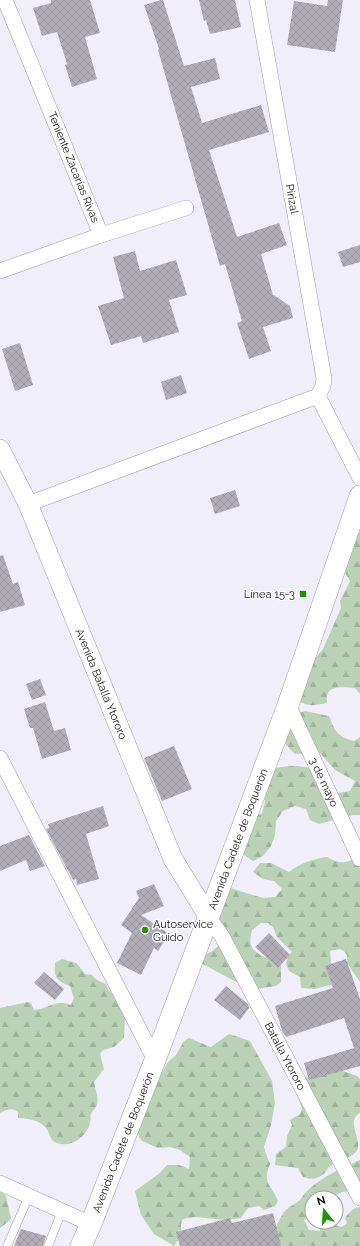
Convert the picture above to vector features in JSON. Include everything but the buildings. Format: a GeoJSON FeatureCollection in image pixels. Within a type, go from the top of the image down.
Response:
{"type":"FeatureCollection","features":[{"type":"Feature","properties":{"kind":"main road","name":"Avenida Cadete de Boquerón"},"geometry":{"type":"LineString","coordinates":[[81,1246],[155,1060],[288,705],[360,496]]}},
{"type":"Feature","properties":{"kind":"street","name":"Teniente Zacarías Rivas"},"geometry":{"type":"LineString","coordinates":[[0,271],[101,235],[5,0]]}},
{"type":"Feature","properties":{"kind":"street","name":"Pirizal"},"geometry":{"type":"LineString","coordinates":[[257,0],[324,378],[321,392],[318,396]]}},
{"type":"Feature","properties":{"kind":"street"},"geometry":{"type":"LineString","coordinates":[[101,235],[186,208]]}},
{"type":"Feature","properties":{"kind":"street"},"geometry":{"type":"LineString","coordinates":[[28,504],[318,396],[360,478]]}},
{"type":"Feature","properties":{"kind":"street","name":"Avenida Batalla Ytororo"},"geometry":{"type":"LineString","coordinates":[[0,449],[28,504],[173,859],[208,916]]}},
{"type":"Feature","properties":{"kind":"street","name":"3 de mayo"},"geometry":{"type":"LineString","coordinates":[[288,705],[360,859]]}},
{"type":"Feature","properties":{"kind":"street"},"geometry":{"type":"LineString","coordinates":[[0,758],[155,1060]]}},
{"type":"Feature","properties":{"kind":"street","name":"Batalla Ytororo"},"geometry":{"type":"LineString","coordinates":[[208,916],[223,938],[358,1189]]}},
{"type":"Feature","properties":{"kind":"street"},"geometry":{"type":"LineString","coordinates":[[0,1184],[91,1224]]}},
{"type":"Feature","properties":{"kind":"lane"},"geometry":{"type":"LineString","coordinates":[[7,1246],[28,1196]]}},
{"type":"Feature","properties":{"kind":"lane"},"geometry":{"type":"LineString","coordinates":[[48,1246],[62,1211]]}},
{"type":"Feature","properties":{"kind":"green space"},"geometry":{"type":"Polygon","coordinates":[[[360,532],[360,694],[355,688],[335,688],[328,692],[327,703],[307,705],[297,699],[313,661],[323,649],[341,608],[340,601],[350,581],[339,562],[350,534],[360,532]]]}},
{"type":"Feature","properties":{"kind":"green space"},"geometry":{"type":"Polygon","coordinates":[[[305,711],[329,716],[335,730],[344,738],[354,741],[360,737],[360,815],[353,815],[319,824],[310,820],[306,809],[295,806],[283,811],[276,821],[275,835],[271,846],[263,856],[253,861],[244,855],[241,844],[244,822],[262,813],[265,802],[263,791],[270,769],[293,766],[316,770],[325,792],[338,793],[350,791],[355,781],[335,770],[320,753],[295,754],[286,745],[282,738],[284,718],[305,711]]]}},
{"type":"Feature","properties":{"kind":"green space"},"geometry":{"type":"Polygon","coordinates":[[[327,857],[343,862],[360,857],[360,982],[347,963],[346,953],[340,949],[330,951],[331,963],[336,971],[334,984],[315,989],[301,988],[300,977],[289,971],[286,964],[288,956],[292,952],[277,937],[273,927],[268,923],[261,923],[252,930],[250,940],[254,950],[266,958],[272,957],[281,965],[281,982],[276,986],[257,989],[248,983],[238,983],[199,962],[200,956],[211,952],[225,941],[214,929],[230,888],[263,898],[275,897],[282,889],[274,881],[263,879],[253,872],[260,863],[271,863],[289,872],[307,862],[327,857]]]}},
{"type":"Feature","properties":{"kind":"green space"},"geometry":{"type":"Polygon","coordinates":[[[62,959],[76,963],[85,974],[92,975],[97,980],[106,984],[109,991],[117,997],[125,1017],[124,1038],[114,1047],[103,1050],[100,1054],[104,1069],[94,1082],[97,1101],[96,1107],[91,1114],[88,1128],[82,1137],[73,1143],[68,1144],[53,1141],[43,1125],[31,1119],[18,1118],[18,1112],[16,1110],[9,1110],[0,1113],[0,1008],[28,1002],[31,1003],[34,1010],[60,1003],[71,1005],[74,998],[70,986],[59,980],[55,972],[55,963],[62,959]]]}},
{"type":"Feature","properties":{"kind":"green space"},"geometry":{"type":"Polygon","coordinates":[[[229,1034],[250,1041],[272,1081],[275,1103],[271,1125],[264,1147],[270,1164],[267,1176],[268,1184],[278,1201],[275,1206],[264,1210],[259,1206],[248,1208],[241,1218],[226,1220],[195,1217],[183,1219],[181,1224],[181,1236],[174,1246],[154,1234],[141,1215],[135,1191],[160,1173],[167,1165],[179,1165],[189,1169],[190,1157],[180,1150],[170,1147],[158,1148],[142,1141],[139,1137],[136,1125],[167,1063],[176,1055],[184,1041],[189,1038],[211,1047],[229,1034]]]}},
{"type":"Feature","properties":{"kind":"green space"},"geometry":{"type":"Polygon","coordinates":[[[335,1068],[357,1076],[360,1079],[360,1113],[354,1120],[358,1148],[354,1154],[335,1163],[322,1175],[314,1179],[303,1177],[298,1168],[275,1165],[276,1154],[286,1147],[287,1136],[292,1125],[290,1120],[300,1114],[302,1109],[296,1090],[299,1079],[335,1068]]]}},
{"type":"Feature","properties":{"kind":"green space"},"geometry":{"type":"Polygon","coordinates":[[[360,1160],[360,1195],[352,1190],[344,1192],[344,1190],[308,1190],[332,1173],[360,1160]]]}},
{"type":"Feature","properties":{"kind":"green space"},"geometry":{"type":"Polygon","coordinates":[[[0,1191],[6,1196],[11,1218],[0,1228],[0,1191]]]}},
{"type":"Feature","properties":{"kind":"green space"},"geometry":{"type":"Polygon","coordinates":[[[304,1194],[304,1230],[344,1230],[344,1225],[347,1223],[345,1218],[353,1209],[360,1207],[360,1246],[269,1246],[277,1224],[284,1212],[301,1199],[304,1194]]]}},
{"type":"Feature","properties":{"kind":"place","name":"Línea 15-3"},"geometry":{"type":"Point","coordinates":[303,594]}},
{"type":"Feature","properties":{"kind":"place","name":"Autoservice Guido"},"geometry":{"type":"Point","coordinates":[145,930]}}]}
